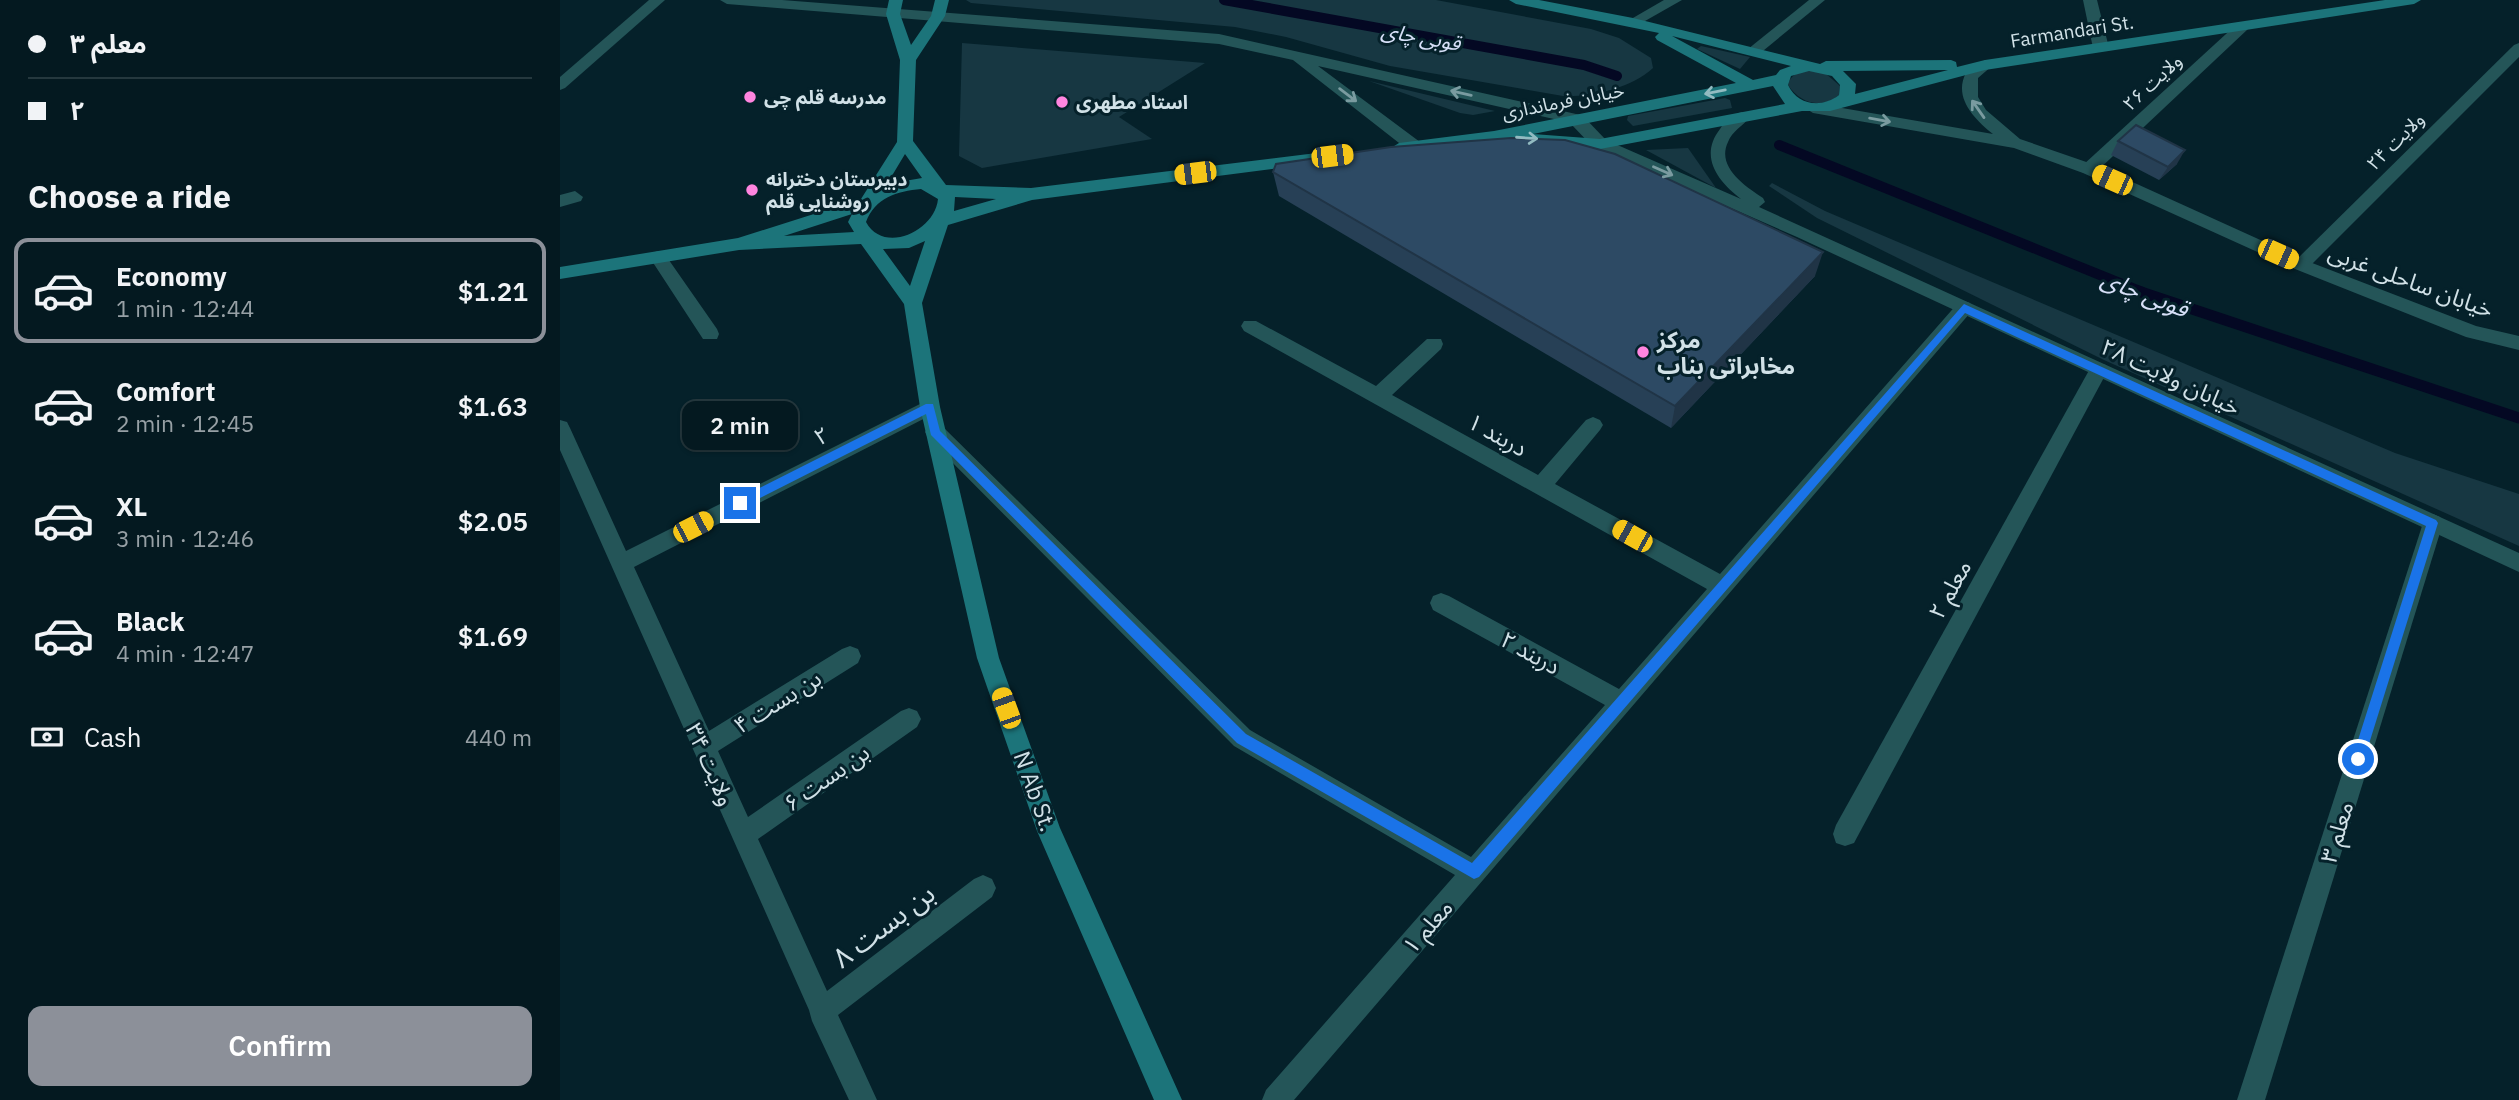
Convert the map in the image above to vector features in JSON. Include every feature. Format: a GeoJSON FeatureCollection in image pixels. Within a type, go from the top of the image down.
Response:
{"type":"FeatureCollection","features":[{"type":"Feature","properties":{"kind":"main road"},"geometry":{"type":"LineString","coordinates":[[908,60],[938,16],[942,0]]}},
{"type":"Feature","properties":{"kind":"main road"},"geometry":{"type":"LineString","coordinates":[[1516,0],[1633,22],[1814,66],[1837,73],[1848,84],[1847,97],[1842,102],[1833,106],[1807,107],[1786,97],[1782,91],[1782,79],[1792,69],[1814,66]]}},
{"type":"Feature","properties":{"kind":"main road","name":"Farmandari St."},"geometry":{"type":"LineString","coordinates":[[1842,102],[1985,65],[2414,0]]}},
{"type":"Feature","properties":{"kind":"main road"},"geometry":{"type":"LineString","coordinates":[[894,7],[908,60],[905,142],[857,222],[859,231],[875,242],[900,243],[923,235],[941,221],[1031,194]]}},
{"type":"Feature","properties":{"kind":"main road"},"geometry":{"type":"LineString","coordinates":[[1633,22],[1751,85]]}},
{"type":"Feature","properties":{"kind":"main road","name":"Farmandari St."},"geometry":{"type":"LineString","coordinates":[[1814,66],[1985,65]]}},
{"type":"Feature","properties":{"kind":"main road","name":"خیابان فرمانداری"},"geometry":{"type":"LineString","coordinates":[[1494,136],[1782,79]]}},
{"type":"Feature","properties":{"kind":"main road","name":"خیابان فرمانداری"},"geometry":{"type":"LineString","coordinates":[[1494,136],[1600,144],[1807,107]]}},
{"type":"Feature","properties":{"kind":"main road"},"geometry":{"type":"LineString","coordinates":[[1387,149],[1494,136]]}},
{"type":"Feature","properties":{"kind":"main road"},"geometry":{"type":"LineString","coordinates":[[905,142],[947,197],[948,205],[941,221]]}},
{"type":"Feature","properties":{"kind":"main road"},"geometry":{"type":"LineString","coordinates":[[739,244],[867,203],[891,188],[906,184],[921,183],[941,191],[1031,194],[1360,153]]}},
{"type":"Feature","properties":{"kind":"main road","name":"N Ab St."},"geometry":{"type":"LineString","coordinates":[[913,303],[941,221]]}},
{"type":"Feature","properties":{"kind":"main road"},"geometry":{"type":"LineString","coordinates":[[560,273],[739,244],[866,238]]}},
{"type":"Feature","properties":{"kind":"main road","name":"N Ab St."},"geometry":{"type":"LineString","coordinates":[[866,238],[913,303],[935,432],[988,658],[1049,831],[1168,1100]]}},
{"type":"Feature","properties":{"kind":"street"},"geometry":{"type":"LineString","coordinates":[[560,85],[658,0]]}},
{"type":"Feature","properties":{"kind":"street"},"geometry":{"type":"LineString","coordinates":[[727,0],[894,7],[938,16],[1219,38],[1576,119],[1600,144]]}},
{"type":"Feature","properties":{"kind":"street"},"geometry":{"type":"LineString","coordinates":[[1633,22],[1675,0]]}},
{"type":"Feature","properties":{"kind":"street"},"geometry":{"type":"LineString","coordinates":[[1753,52],[1818,0]]}},
{"type":"Feature","properties":{"kind":"street"},"geometry":{"type":"LineString","coordinates":[[2090,0],[2101,48]]}},
{"type":"Feature","properties":{"kind":"street","name":"ولایت ۲۶"},"geometry":{"type":"LineString","coordinates":[[2089,169],[2243,26]]}},
{"type":"Feature","properties":{"kind":"street","name":"ولایت ۲۴"},"geometry":{"type":"LineString","coordinates":[[2301,265],[2519,48]]}},
{"type":"Feature","properties":{"kind":"street"},"geometry":{"type":"LineString","coordinates":[[1293,54],[1414,146]]}},
{"type":"Feature","properties":{"kind":"street","name":"خیابان ساحلی غربی"},"geometry":{"type":"LineString","coordinates":[[1985,65],[1971,76],[1969,94],[1977,110],[1993,127],[2017,143]]}},
{"type":"Feature","properties":{"kind":"street","name":"خیابان ساحلی غربی"},"geometry":{"type":"LineString","coordinates":[[1807,107],[2017,143],[2089,169],[2301,265],[2473,332],[2519,343]]}},
{"type":"Feature","properties":{"kind":"street","name":"خیابان ولایت ۲۸"},"geometry":{"type":"LineString","coordinates":[[1742,117],[1720,136],[1717,155],[1723,173],[1738,190],[1802,233]]}},
{"type":"Feature","properties":{"kind":"street","name":"خیابان ولایت ۲۸"},"geometry":{"type":"LineString","coordinates":[[1600,144],[1802,233],[2519,563]]}},
{"type":"Feature","properties":{"kind":"street"},"geometry":{"type":"LineString","coordinates":[[658,257],[710,334]]}},
{"type":"Feature","properties":{"kind":"street","name":"معلم ۱"},"geometry":{"type":"LineString","coordinates":[[1276,1100],[1964,308]]}},
{"type":"Feature","properties":{"kind":"street","name":"دربند ۱"},"geometry":{"type":"LineString","coordinates":[[1251,326],[1722,586]]}},
{"type":"Feature","properties":{"kind":"street"},"geometry":{"type":"LineString","coordinates":[[1378,396],[1434,344]]}},
{"type":"Feature","properties":{"kind":"street","name":"معلم ۲"},"geometry":{"type":"LineString","coordinates":[[1845,834],[2099,370]]}},
{"type":"Feature","properties":{"kind":"street","name":"۲"},"geometry":{"type":"LineString","coordinates":[[622,563],[930,407]]}},
{"type":"Feature","properties":{"kind":"street"},"geometry":{"type":"LineString","coordinates":[[1541,486],[1593,425]]}},
{"type":"Feature","properties":{"kind":"street","name":"ولایت ۳۴"},"geometry":{"type":"LineString","coordinates":[[560,428],[821,1012],[863,1100]]}},
{"type":"Feature","properties":{"kind":"street"},"geometry":{"type":"LineString","coordinates":[[935,432],[1242,738],[1474,872]]}},
{"type":"Feature","properties":{"kind":"street","name":"معلم ۳"},"geometry":{"type":"LineString","coordinates":[[2251,1100],[2432,523]]}},
{"type":"Feature","properties":{"kind":"street","name":"دربند ۲"},"geometry":{"type":"LineString","coordinates":[[1441,603],[1622,702]]}},
{"type":"Feature","properties":{"kind":"street","name":"بن بست ۴"},"geometry":{"type":"LineString","coordinates":[[704,747],[850,656]]}},
{"type":"Feature","properties":{"kind":"street","name":"بن بست ۶"},"geometry":{"type":"LineString","coordinates":[[742,835],[909,719]]}},
{"type":"Feature","properties":{"kind":"street","name":"بن بست ۸"},"geometry":{"type":"LineString","coordinates":[[821,1012],[983,888]]}},
{"type":"Feature","properties":{"kind":"shaded area"},"geometry":{"type":"Polygon","coordinates":[[[966,0],[1436,0],[1591,29],[1619,38],[1651,58],[1653,68],[1634,81],[1611,90],[1563,96],[1390,66],[1286,37],[1235,27],[971,3],[966,0]]]}},
{"type":"Feature","properties":{"kind":"shaded area"},"geometry":{"type":"Polygon","coordinates":[[[962,43],[1205,63],[1119,117],[1152,139],[982,168],[959,156],[962,43]]]}},
{"type":"Feature","properties":{"kind":"shaded area"},"geometry":{"type":"Polygon","coordinates":[[[1701,46],[1750,57],[1740,69],[1697,49],[1701,46]]]}},
{"type":"Feature","properties":{"kind":"shaded area"},"geometry":{"type":"Polygon","coordinates":[[[1808,70],[1825,73],[1840,86],[1839,95],[1832,100],[1818,103],[1798,96],[1788,85],[1789,82],[1795,74],[1808,70]]]}},
{"type":"Feature","properties":{"kind":"shaded area"},"geometry":{"type":"Polygon","coordinates":[[[1369,81],[1495,111],[1473,115],[1460,113],[1369,81]]]}},
{"type":"Feature","properties":{"kind":"shaded area"},"geometry":{"type":"Polygon","coordinates":[[[1725,98],[1730,100],[1732,108],[1633,126],[1627,120],[1628,116],[1725,98]]]}},
{"type":"Feature","properties":{"kind":"shaded area"},"geometry":{"type":"Polygon","coordinates":[[[1688,148],[1716,188],[1646,150],[1688,148]]]}},
{"type":"Feature","properties":{"kind":"shaded area"},"geometry":{"type":"Polygon","coordinates":[[[1772,183],[1825,211],[2395,453],[2519,494],[2519,546],[2104,360],[1817,218],[1769,186],[1772,183]]]}},
{"type":"Feature","properties":{"kind":"building"},"geometry":{"type":"Polygon","coordinates":[[[2136,125],[2185,150],[2168,167],[2118,141],[2136,125]]]}},
{"type":"Feature","properties":{"kind":"building","name":"مرکز مخابراتی بناب"},"geometry":{"type":"Polygon","coordinates":[[[1511,138],[1565,140],[1615,154],[1823,252],[1675,406],[1273,172],[1276,164],[1391,147],[1511,138]]]}},
{"type":"Feature","properties":{"kind":"waterway","name":"قوبی چای"},"geometry":{"type":"LineString","coordinates":[[1224,0],[1584,65],[1617,76]]}},
{"type":"Feature","properties":{"kind":"waterway","name":"قوبی چای"},"geometry":{"type":"LineString","coordinates":[[1779,145],[2142,292]]}},
{"type":"Feature","properties":{"kind":"waterway","name":"قوبی چای"},"geometry":{"type":"LineString","coordinates":[[2138,291],[2519,418]]}},
{"type":"Feature","properties":{"kind":"place","name":"مدرسه قلم چی"},"geometry":{"type":"Point","coordinates":[750,97]}},
{"type":"Feature","properties":{"kind":"place","name":"استاد مطهری"},"geometry":{"type":"Point","coordinates":[1062,102]}},
{"type":"Feature","properties":{"kind":"place","name":"دبیرستان دخترانه روشنایی قلم"},"geometry":{"type":"Point","coordinates":[752,190]}},
{"type":"Feature","properties":{"kind":"place","name":"مرکز مخابراتی بناب"},"geometry":{"type":"Point","coordinates":[1643,352]}},
{"type":"Feature","properties":{"kind":"route"},"geometry":{"type":"LineString","coordinates":[[740,503],[930,407],[935,432],[1242,738],[1474,872],[1964,308],[2432,523],[2358,759]]}}]}
